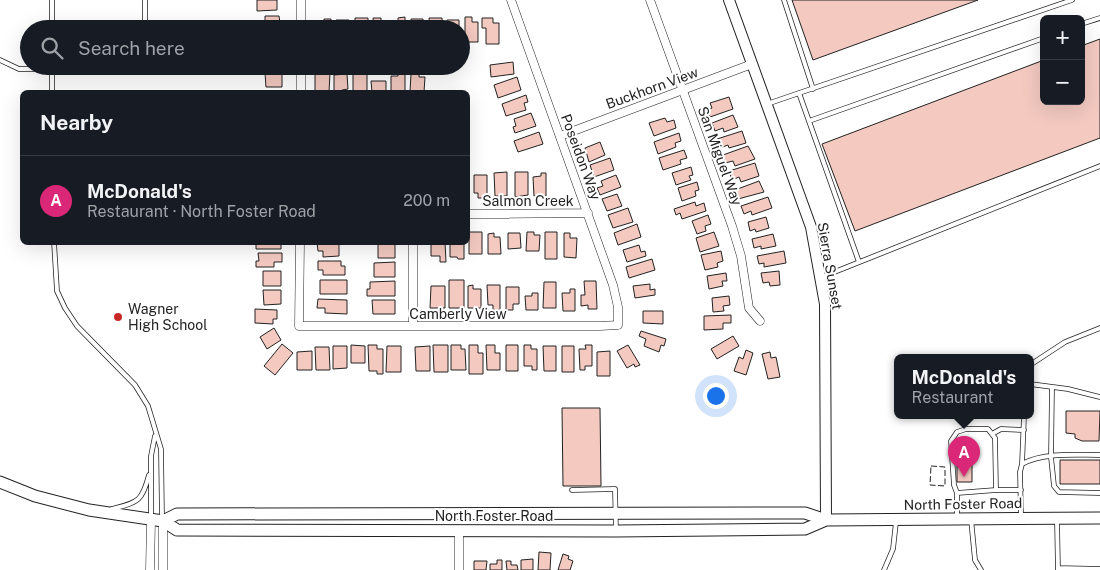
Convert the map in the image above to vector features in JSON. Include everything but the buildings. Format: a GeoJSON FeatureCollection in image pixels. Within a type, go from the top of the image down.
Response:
{"type":"FeatureCollection","features":[{"type":"Feature","properties":{"kind":"main road","name":"North Foster Road"},"geometry":{"type":"LineString","coordinates":[[0,482],[36,496],[102,512],[157,521],[177,530],[616,531],[806,529],[826,520]]}},
{"type":"Feature","properties":{"kind":"main road","name":"North Foster Road"},"geometry":{"type":"LineString","coordinates":[[157,521],[177,514],[806,513],[826,520],[1100,518]]}},
{"type":"Feature","properties":{"kind":"street"},"geometry":{"type":"LineString","coordinates":[[301,0],[301,20]]}},
{"type":"Feature","properties":{"kind":"street","name":"Poseidon Way"},"geometry":{"type":"LineString","coordinates":[[510,0],[614,285],[618,307],[618,325]]}},
{"type":"Feature","properties":{"kind":"street","name":"San Miguel Way"},"geometry":{"type":"LineString","coordinates":[[650,0],[732,226],[741,256],[749,308],[760,321]]}},
{"type":"Feature","properties":{"kind":"street","name":"Sierra Sunset"},"geometry":{"type":"LineString","coordinates":[[729,0],[811,227],[825,304],[826,520]]}},
{"type":"Feature","properties":{"kind":"street","name":"Buckhorn View"},"geometry":{"type":"LineString","coordinates":[[560,136],[752,64]]}},
{"type":"Feature","properties":{"kind":"street"},"geometry":{"type":"LineString","coordinates":[[301,75],[301,90]]}},
{"type":"Feature","properties":{"kind":"street","name":"Salmon Creek"},"geometry":{"type":"LineString","coordinates":[[470,214],[588,213]]}},
{"type":"Feature","properties":{"kind":"street","name":"Camberly View"},"geometry":{"type":"LineString","coordinates":[[300,245],[299,326],[618,325]]}},
{"type":"Feature","properties":{"kind":"street"},"geometry":{"type":"LineString","coordinates":[[413,245],[413,326]]}},
{"type":"Feature","properties":{"kind":"street"},"geometry":{"type":"LineString","coordinates":[[150,570],[157,521]]}},
{"type":"Feature","properties":{"kind":"street"},"geometry":{"type":"LineString","coordinates":[[157,521],[163,570]]}},
{"type":"Feature","properties":{"kind":"street"},"geometry":{"type":"LineString","coordinates":[[459,531],[459,570]]}},
{"type":"Feature","properties":{"kind":"lane"},"geometry":{"type":"LineString","coordinates":[[52,0],[52,20]]}},
{"type":"Feature","properties":{"kind":"lane"},"geometry":{"type":"LineString","coordinates":[[145,0],[145,20]]}},
{"type":"Feature","properties":{"kind":"lane"},"geometry":{"type":"LineString","coordinates":[[784,0],[813,89]]}},
{"type":"Feature","properties":{"kind":"lane"},"geometry":{"type":"LineString","coordinates":[[767,104],[1072,0]]}},
{"type":"Feature","properties":{"kind":"lane"},"geometry":{"type":"LineString","coordinates":[[1085,23],[1100,18]]}},
{"type":"Feature","properties":{"kind":"lane"},"geometry":{"type":"LineString","coordinates":[[809,121],[1040,39]]}},
{"type":"Feature","properties":{"kind":"lane"},"geometry":{"type":"LineString","coordinates":[[0,60],[20,69]]}},
{"type":"Feature","properties":{"kind":"lane"},"geometry":{"type":"LineString","coordinates":[[52,75],[52,90]]}},
{"type":"Feature","properties":{"kind":"lane"},"geometry":{"type":"LineString","coordinates":[[799,93],[860,262]]}},
{"type":"Feature","properties":{"kind":"lane"},"geometry":{"type":"LineString","coordinates":[[820,278],[1100,166]]}},
{"type":"Feature","properties":{"kind":"lane"},"geometry":{"type":"LineString","coordinates":[[54,245],[57,291],[65,308],[77,326],[136,385],[148,406],[161,449],[157,521]]}},
{"type":"Feature","properties":{"kind":"lane"},"geometry":{"type":"LineString","coordinates":[[1034,362],[1065,342],[1100,328]]}},
{"type":"Feature","properties":{"kind":"lane"},"geometry":{"type":"LineString","coordinates":[[1034,385],[1068,389],[1100,397]]}},
{"type":"Feature","properties":{"kind":"lane"},"geometry":{"type":"LineString","coordinates":[[1052,387],[1051,457],[1054,486],[1059,492],[1100,493]]}},
{"type":"Feature","properties":{"kind":"lane"},"geometry":{"type":"LineString","coordinates":[[1021,518],[1024,419]]}},
{"type":"Feature","properties":{"kind":"lane"},"geometry":{"type":"LineString","coordinates":[[957,519],[957,493],[954,485],[951,440],[957,432],[966,429],[988,429],[995,438],[996,490]]}},
{"type":"Feature","properties":{"kind":"lane"},"geometry":{"type":"LineString","coordinates":[[992,434],[1001,429],[1024,430]]}},
{"type":"Feature","properties":{"kind":"lane"},"geometry":{"type":"LineString","coordinates":[[156,434],[151,456],[151,468],[157,521]]}},
{"type":"Feature","properties":{"kind":"lane"},"geometry":{"type":"LineString","coordinates":[[1022,464],[1031,459],[1100,455]]}},
{"type":"Feature","properties":{"kind":"lane"},"geometry":{"type":"LineString","coordinates":[[102,512],[133,504],[145,491],[151,468]]}},
{"type":"Feature","properties":{"kind":"lane"},"geometry":{"type":"LineString","coordinates":[[572,490],[615,489],[616,531]]}},
{"type":"Feature","properties":{"kind":"lane"},"geometry":{"type":"LineString","coordinates":[[957,493],[1021,490]]}},
{"type":"Feature","properties":{"kind":"lane"},"geometry":{"type":"LineString","coordinates":[[1057,518],[1058,569],[1100,568]]}},
{"type":"Feature","properties":{"kind":"lane"},"geometry":{"type":"LineString","coordinates":[[971,519],[975,560],[982,570]]}},
{"type":"Feature","properties":{"kind":"lane"},"geometry":{"type":"LineString","coordinates":[[884,570],[893,549],[896,520]]}},
{"type":"Feature","properties":{"kind":"fence"},"geometry":{"type":"LineString","coordinates":[[931,466],[945,467],[945,486],[930,485],[931,466]]}},
{"type":"Feature","properties":{"kind":"place","name":"Wagner High School"},"geometry":{"type":"Point","coordinates":[118,317]}},
{"type":"Feature","properties":{"kind":"place","name":"McDonald's"},"geometry":{"type":"Point","coordinates":[964,477]}}]}
